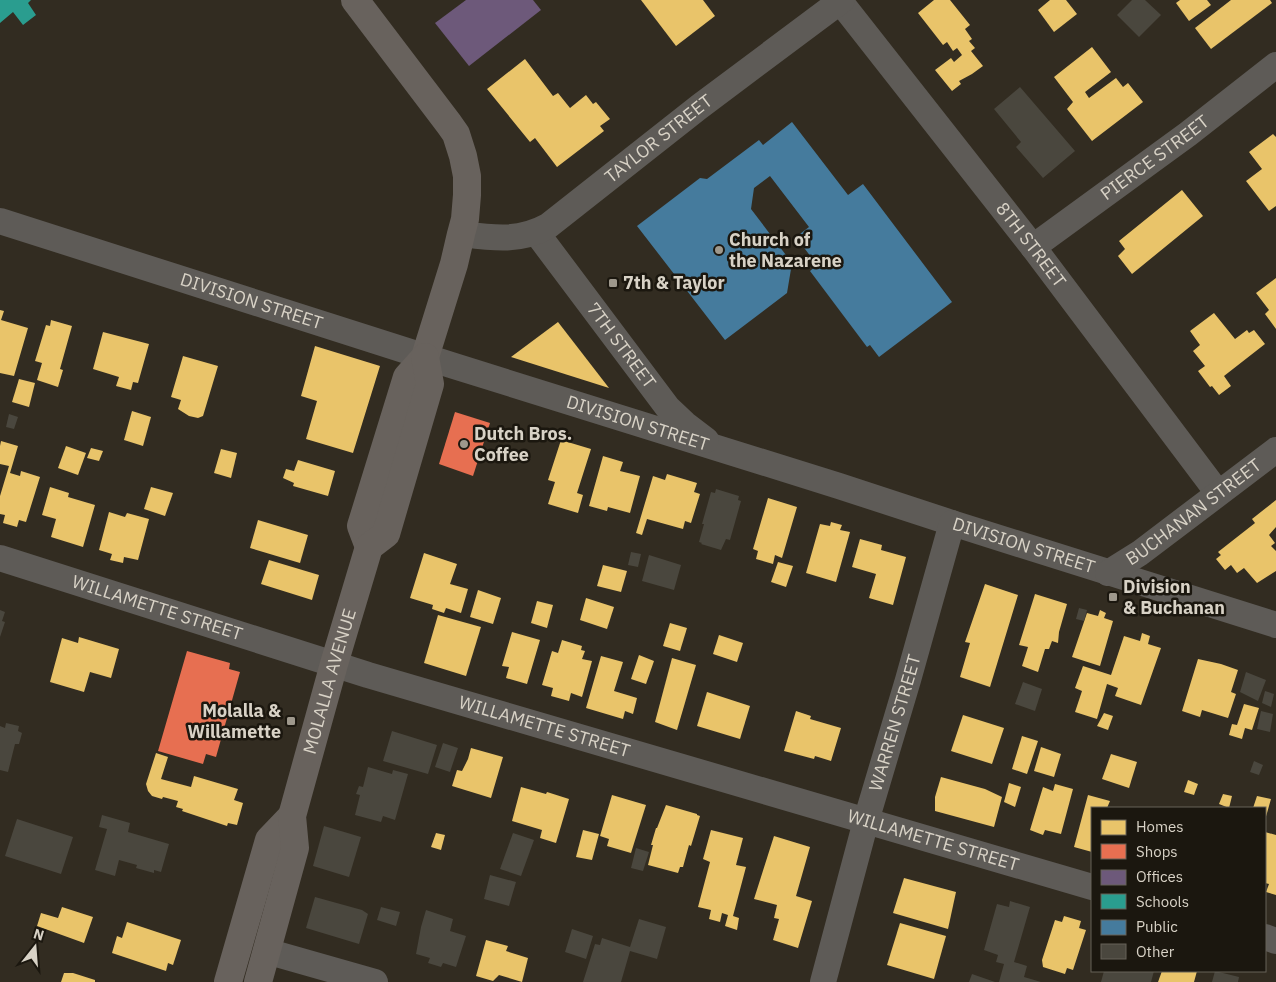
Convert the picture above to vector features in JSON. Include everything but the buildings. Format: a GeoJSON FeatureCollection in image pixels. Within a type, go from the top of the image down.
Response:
{"type":"FeatureCollection","features":[{"type":"Feature","properties":{"kind":"main road"},"geometry":{"type":"LineString","coordinates":[[356,0],[456,134],[467,176],[465,219],[462,234]]}},
{"type":"Feature","properties":{"kind":"main road","name":"MOLALLA AVENUE"},"geometry":{"type":"LineString","coordinates":[[258,982],[296,848],[292,816],[369,547],[386,534],[425,403],[430,384],[425,357],[462,234]]}},
{"type":"Feature","properties":{"kind":"main road","name":"MOLALLA AVENUE"},"geometry":{"type":"LineString","coordinates":[[228,982],[269,840],[292,816]]}},
{"type":"Feature","properties":{"kind":"street","name":"TAYLOR STREET"},"geometry":{"type":"LineString","coordinates":[[462,234],[513,238],[536,232],[559,218],[699,107],[840,0]]}},
{"type":"Feature","properties":{"kind":"street","name":"8TH STREET"},"geometry":{"type":"LineString","coordinates":[[840,0],[1033,247],[1218,493]]}},
{"type":"Feature","properties":{"kind":"street","name":"PIERCE STREET"},"geometry":{"type":"LineString","coordinates":[[1033,247],[1188,134],[1276,65]]}},
{"type":"Feature","properties":{"kind":"street","name":"DIVISION STREET"},"geometry":{"type":"LineString","coordinates":[[0,221],[1276,625]]}},
{"type":"Feature","properties":{"kind":"street","name":"7TH STREET"},"geometry":{"type":"LineString","coordinates":[[536,232],[668,408],[701,437],[719,448]]}},
{"type":"Feature","properties":{"kind":"street","name":"BUCHANAN STREET"},"geometry":{"type":"LineString","coordinates":[[1108,573],[1140,553],[1276,450]]}},
{"type":"Feature","properties":{"kind":"street","name":"WARREN STREET"},"geometry":{"type":"LineString","coordinates":[[823,982],[866,821],[952,523]]}},
{"type":"Feature","properties":{"kind":"street","name":"WILLAMETTE STREET"},"geometry":{"type":"LineString","coordinates":[[0,558],[368,675],[1091,887]]}},
{"type":"Feature","properties":{"kind":"street"},"geometry":{"type":"LineString","coordinates":[[266,951],[376,982]]}},
{"type":"Feature","properties":{"kind":"place","name":"Church of the Nazarene"},"geometry":{"type":"Point","coordinates":[719,250]}},
{"type":"Feature","properties":{"kind":"place","name":"7th & Taylor"},"geometry":{"type":"Point","coordinates":[613,283]}},
{"type":"Feature","properties":{"kind":"place","name":"Dutch Bros. Coffee"},"geometry":{"type":"Point","coordinates":[464,444]}},
{"type":"Feature","properties":{"kind":"place","name":"Division & Buchanan"},"geometry":{"type":"Point","coordinates":[1113,597]}},
{"type":"Feature","properties":{"kind":"place","name":"Molalla & Willamette"},"geometry":{"type":"Point","coordinates":[291,721]}}]}
